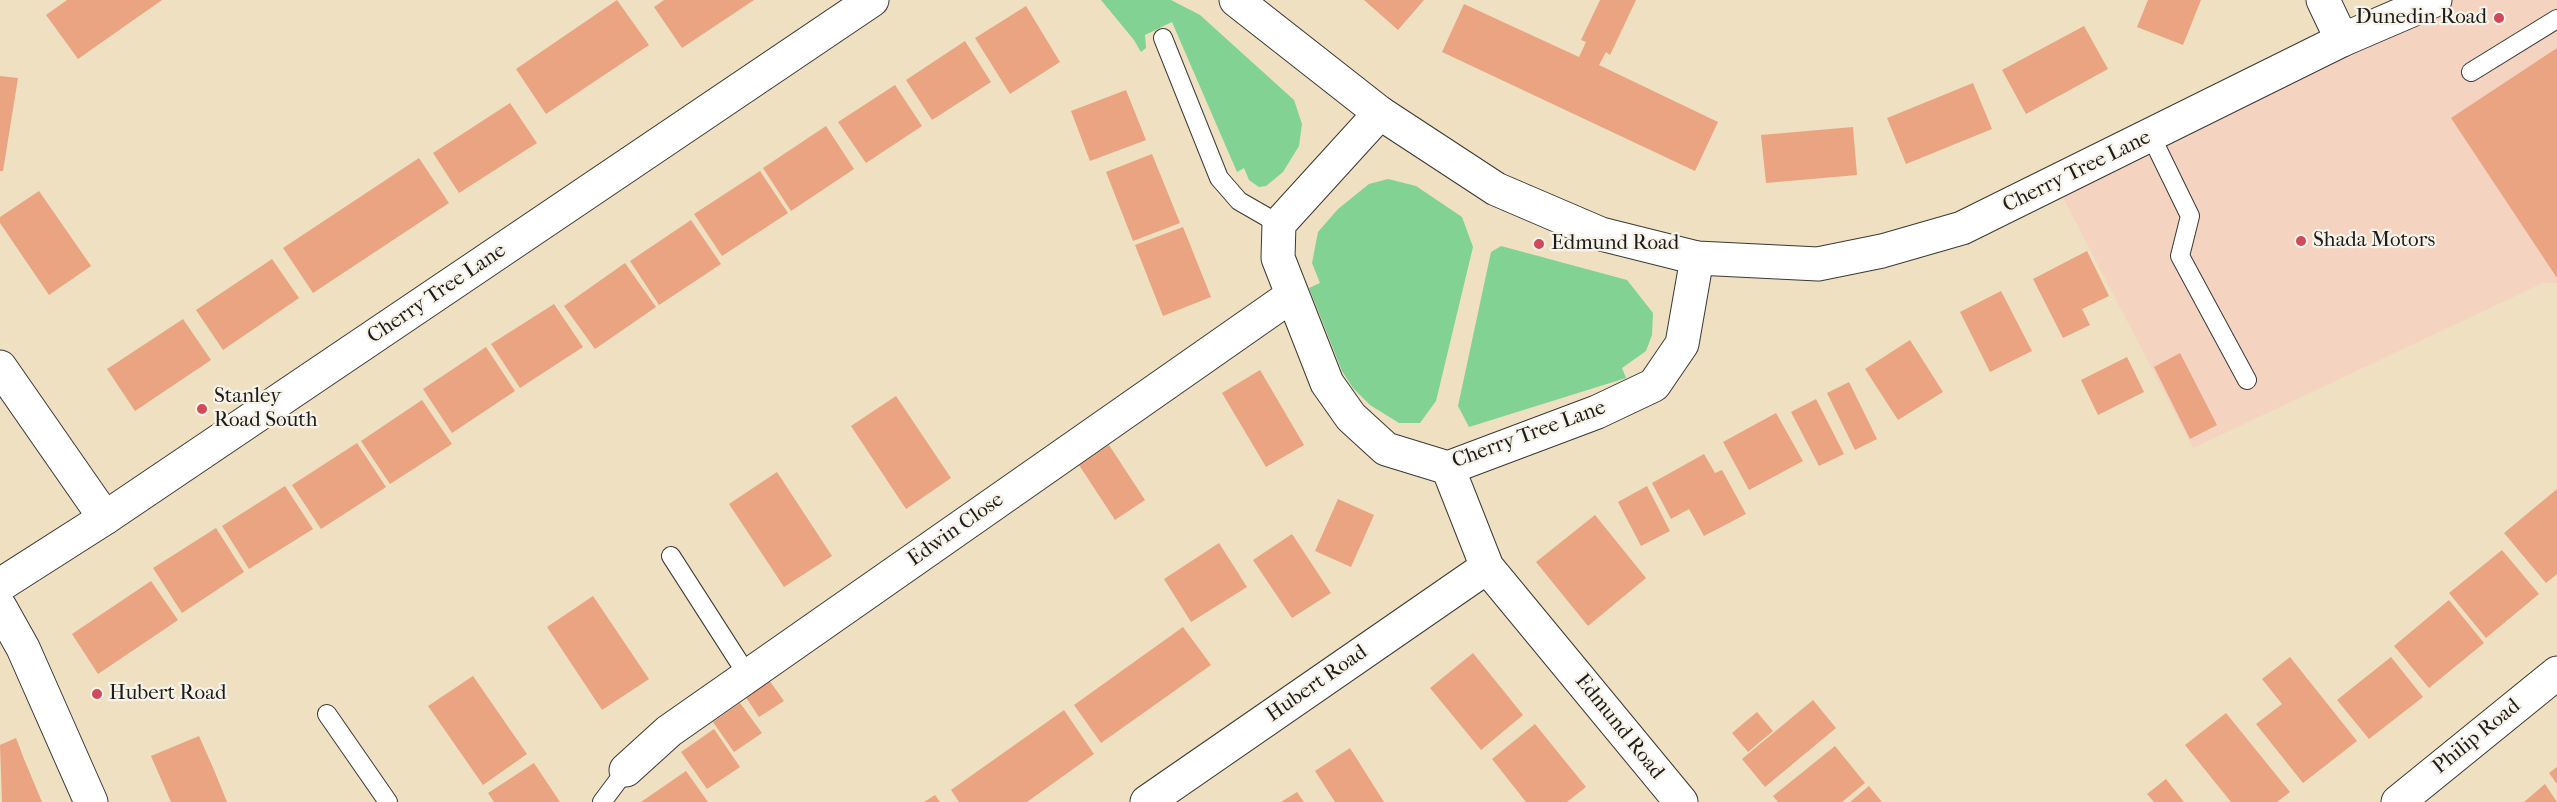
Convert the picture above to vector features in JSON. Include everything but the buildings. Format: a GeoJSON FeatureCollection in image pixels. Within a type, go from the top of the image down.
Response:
{"type":"FeatureCollection","features":[{"type":"Feature","properties":{"kind":"street","name":"Cherry Tree Lane"},"geometry":{"type":"LineString","coordinates":[[0,585],[105,518],[872,0]]}},
{"type":"Feature","properties":{"kind":"street","name":"Cherry Tree Lane"},"geometry":{"type":"LineString","coordinates":[[1236,0],[1380,113],[1496,189],[1601,234],[1697,258],[1818,264],[1882,251],[1962,228],[2342,40],[2436,0]]}},
{"type":"Feature","properties":{"kind":"street"},"geometry":{"type":"LineString","coordinates":[[2323,0],[2342,40]]}},
{"type":"Feature","properties":{"kind":"street"},"geometry":{"type":"LineString","coordinates":[[1279,224],[1380,113]]}},
{"type":"Feature","properties":{"kind":"street","name":"Cherry Tree Lane"},"geometry":{"type":"LineString","coordinates":[[1279,224],[1278,258],[1327,383],[1351,417],[1386,449],[1448,468],[1597,412],[1654,385],[1682,344],[1697,258]]}},
{"type":"Feature","properties":{"kind":"street","name":"Edwin Close"},"geometry":{"type":"LineString","coordinates":[[626,770],[669,731],[1291,296]]}},
{"type":"Feature","properties":{"kind":"street"},"geometry":{"type":"LineString","coordinates":[[0,367],[105,518]]}},
{"type":"Feature","properties":{"kind":"street","name":"Edmund Road"},"geometry":{"type":"LineString","coordinates":[[1448,468],[1487,567],[1681,802]]}},
{"type":"Feature","properties":{"kind":"street","name":"Hubert Road"},"geometry":{"type":"LineString","coordinates":[[1147,802],[1487,567]]}},
{"type":"Feature","properties":{"kind":"street"},"geometry":{"type":"LineString","coordinates":[[0,607],[23,648],[91,802]]}},
{"type":"Feature","properties":{"kind":"street","name":"Philip Road"},"geometry":{"type":"LineString","coordinates":[[2398,802],[2557,673]]}},
{"type":"Feature","properties":{"kind":"lane"},"geometry":{"type":"LineString","coordinates":[[2471,72],[2557,19]]}},
{"type":"Feature","properties":{"kind":"lane"},"geometry":{"type":"LineString","coordinates":[[1163,38],[1219,178],[1239,201],[1279,224]]}},
{"type":"Feature","properties":{"kind":"lane"},"geometry":{"type":"LineString","coordinates":[[2151,136],[2190,216],[2180,256],[2247,380]]}},
{"type":"Feature","properties":{"kind":"lane"},"geometry":{"type":"LineString","coordinates":[[671,556],[748,676]]}},
{"type":"Feature","properties":{"kind":"lane"},"geometry":{"type":"LineString","coordinates":[[327,714],[388,802]]}},
{"type":"Feature","properties":{"kind":"lane"},"geometry":{"type":"LineString","coordinates":[[602,802],[626,770]]}},
{"type":"Feature","properties":{"kind":"shaded area"},"geometry":{"type":"Polygon","coordinates":[[[2435,0],[2557,0],[2557,283],[2543,283],[2193,448],[2056,184],[2435,0]]]}},
{"type":"Feature","properties":{"kind":"green space"},"geometry":{"type":"Polygon","coordinates":[[[1101,0],[1171,0],[1200,15],[1294,100],[1302,124],[1299,146],[1283,172],[1266,186],[1259,187],[1249,180],[1244,168],[1237,172],[1172,22],[1145,35],[1146,48],[1141,52],[1101,0]]]}},
{"type":"Feature","properties":{"kind":"green space"},"geometry":{"type":"Polygon","coordinates":[[[1388,179],[1416,186],[1462,217],[1473,247],[1436,401],[1420,423],[1399,423],[1370,405],[1353,388],[1342,371],[1309,288],[1320,283],[1312,263],[1318,232],[1338,209],[1369,184],[1388,179]]]}},
{"type":"Feature","properties":{"kind":"green space"},"geometry":{"type":"Polygon","coordinates":[[[1501,246],[1627,280],[1653,313],[1652,335],[1646,351],[1622,368],[1626,378],[1469,427],[1458,406],[1491,252],[1501,246]]]}},
{"type":"Feature","properties":{"kind":"place","name":"Dunedin Road"},"geometry":{"type":"Point","coordinates":[2499,18]}},
{"type":"Feature","properties":{"kind":"place","name":"Shada Motors"},"geometry":{"type":"Point","coordinates":[2301,241]}},
{"type":"Feature","properties":{"kind":"place","name":"Edmund Road"},"geometry":{"type":"Point","coordinates":[1539,244]}},
{"type":"Feature","properties":{"kind":"place","name":"Stanley Road South"},"geometry":{"type":"Point","coordinates":[202,409]}},
{"type":"Feature","properties":{"kind":"place","name":"Hubert Road"},"geometry":{"type":"Point","coordinates":[97,694]}}]}
